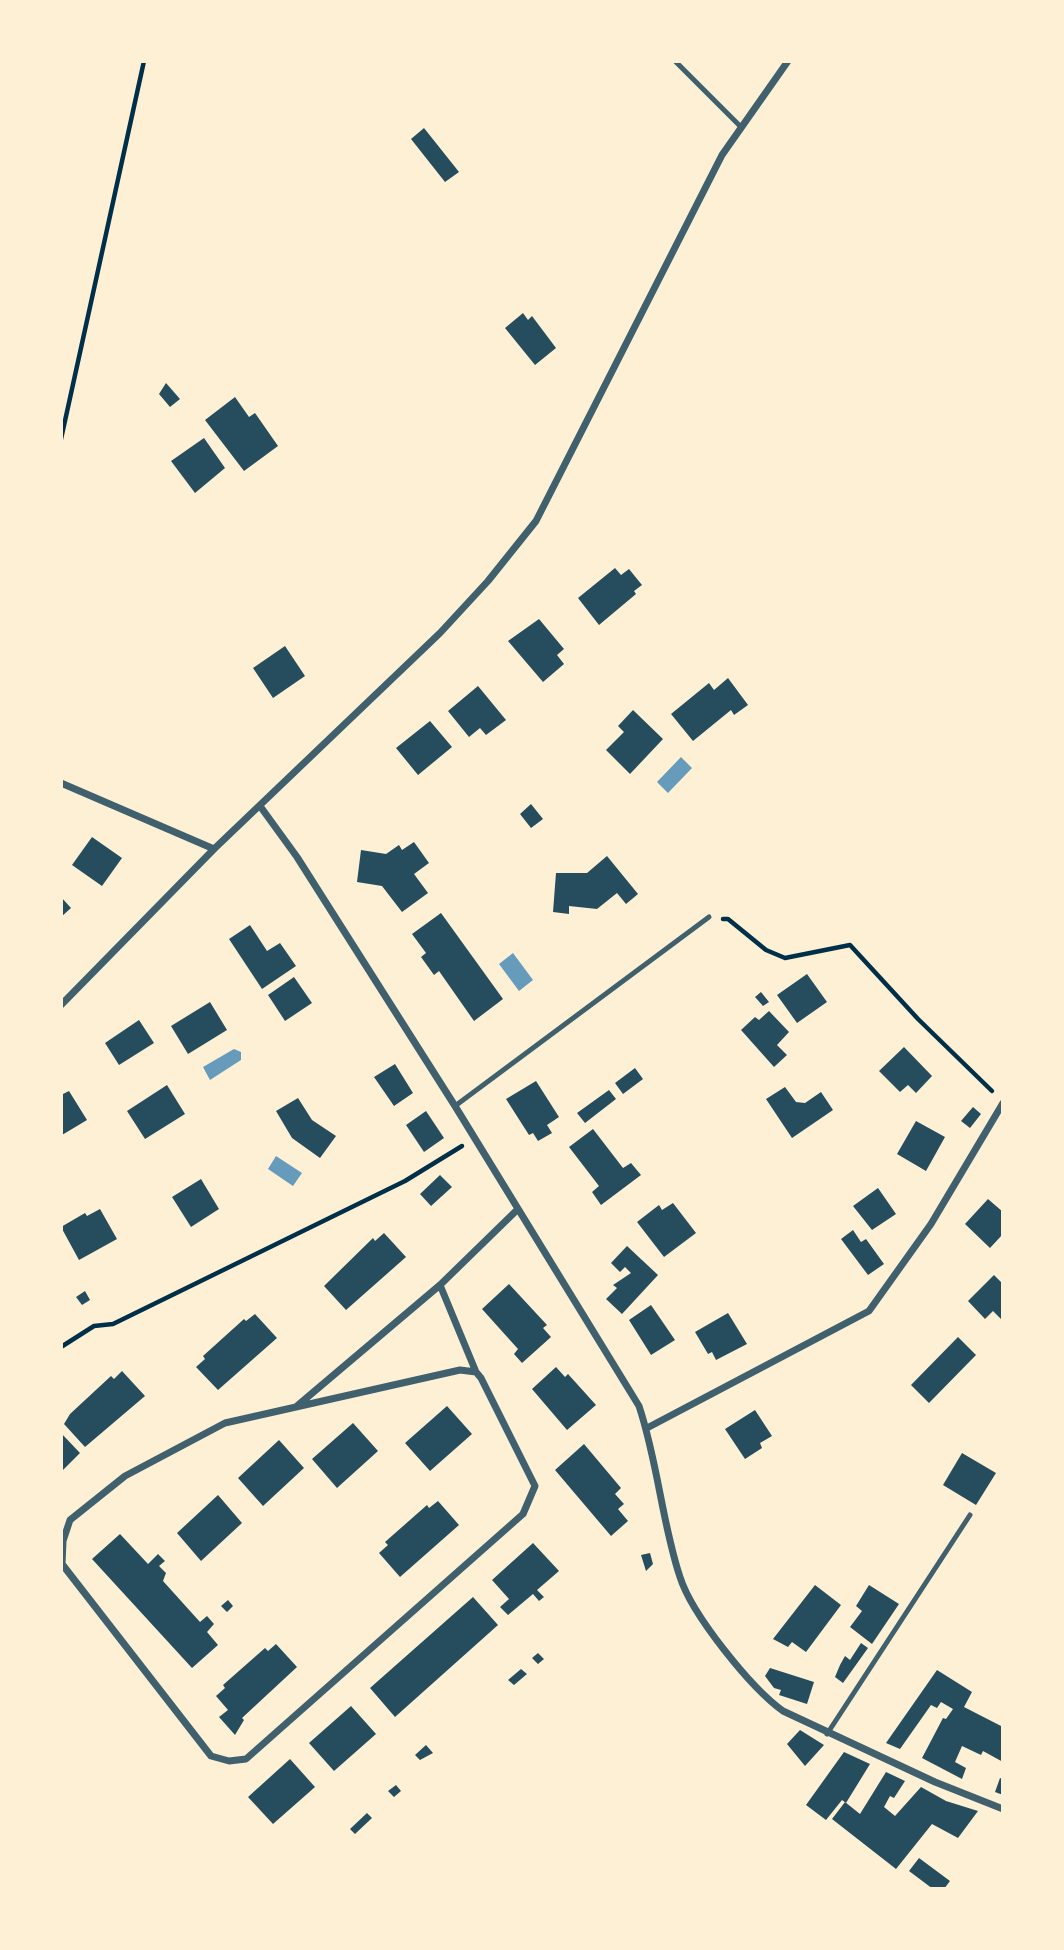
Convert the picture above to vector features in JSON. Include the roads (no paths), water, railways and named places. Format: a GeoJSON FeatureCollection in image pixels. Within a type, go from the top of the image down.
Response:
{"type":"FeatureCollection","features":[{"type":"Feature","properties":{"kind":"street"},"geometry":{"type":"LineString","coordinates":[[61,1005],[214,849],[440,633],[536,521],[722,155],[788,61]]}},
{"type":"Feature","properties":{"kind":"street"},"geometry":{"type":"LineString","coordinates":[[61,783],[214,849]]}},
{"type":"Feature","properties":{"kind":"street"},"geometry":{"type":"LineString","coordinates":[[260,806],[297,857],[455,1106],[639,1406],[647,1428],[680,1578],[696,1611],[766,1699],[800,1722],[1003,1809]]}},
{"type":"Feature","properties":{"kind":"street"},"geometry":{"type":"LineString","coordinates":[[647,1428],[869,1311],[931,1224],[1003,1103]]}},
{"type":"Feature","properties":{"kind":"street"},"geometry":{"type":"LineString","coordinates":[[296,1407],[440,1285],[518,1209]]}},
{"type":"Feature","properties":{"kind":"street"},"geometry":{"type":"LineString","coordinates":[[440,1285],[476,1372],[535,1486],[531,1501],[523,1514],[246,1759],[229,1761],[211,1756],[62,1564],[63,1541],[70,1520],[125,1476],[225,1423],[460,1370],[476,1372]]}},
{"type":"Feature","properties":{"kind":"lane"},"geometry":{"type":"LineString","coordinates":[[675,61],[742,128]]}},
{"type":"Feature","properties":{"kind":"lane"},"geometry":{"type":"LineString","coordinates":[[455,1106],[709,917]]}},
{"type":"Feature","properties":{"kind":"lane"},"geometry":{"type":"LineString","coordinates":[[827,1734],[970,1514]]}},
{"type":"Feature","properties":{"kind":"water"},"geometry":{"type":"Polygon","coordinates":[[[681,757],[692,768],[668,793],[657,782],[681,757]]]}},
{"type":"Feature","properties":{"kind":"water"},"geometry":{"type":"Polygon","coordinates":[[[513,953],[533,980],[519,991],[499,964],[513,953]]]}},
{"type":"Feature","properties":{"kind":"water"},"geometry":{"type":"Polygon","coordinates":[[[234,1049],[241,1052],[241,1060],[210,1080],[203,1067],[234,1049]]]}},
{"type":"Feature","properties":{"kind":"water"},"geometry":{"type":"Polygon","coordinates":[[[276,1156],[302,1173],[293,1186],[268,1169],[276,1156]]]}}]}
